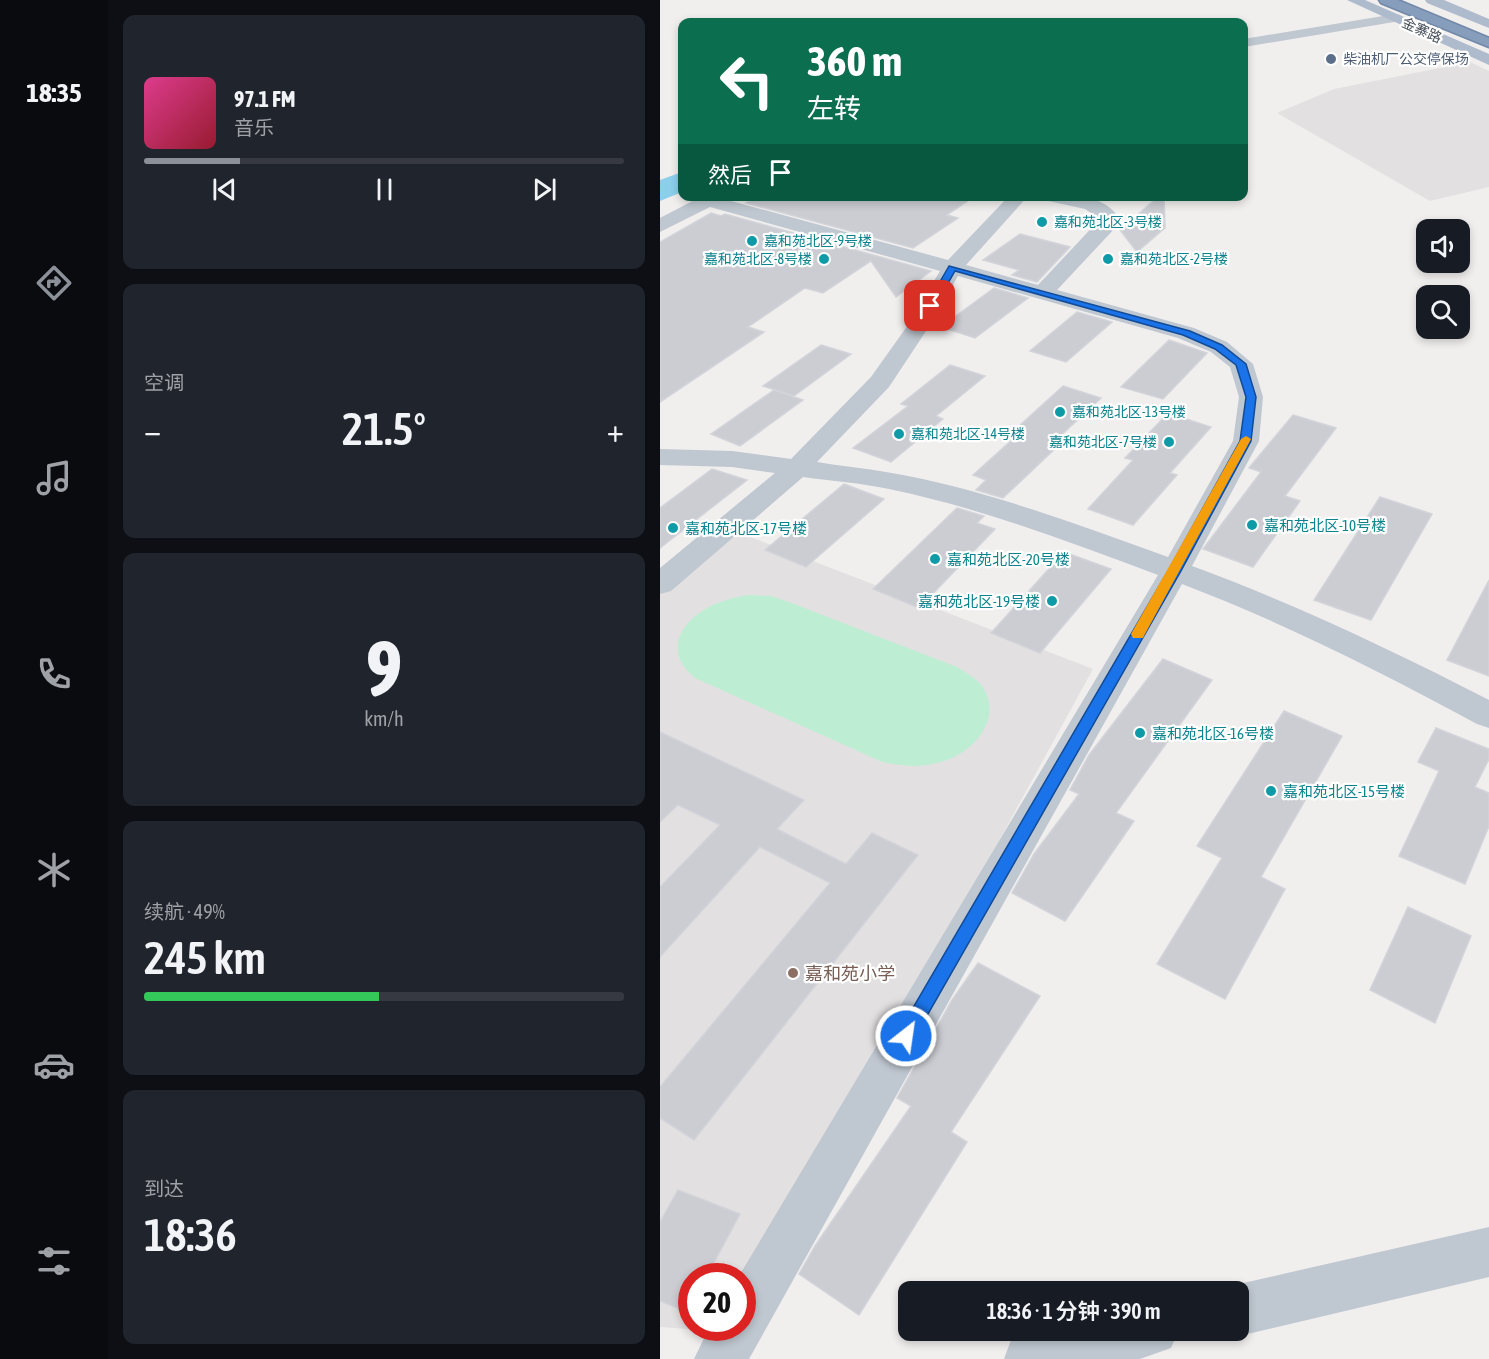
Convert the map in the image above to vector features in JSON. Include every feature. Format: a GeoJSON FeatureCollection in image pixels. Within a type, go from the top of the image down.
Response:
{"type":"FeatureCollection","features":[{"type":"Feature","properties":{"kind":"highway"},"geometry":{"type":"LineString","coordinates":[[1386,0],[1489,43]]}},
{"type":"Feature","properties":{"kind":"highway"},"geometry":{"type":"LineString","coordinates":[[1410,0],[1489,32]]}},
{"type":"Feature","properties":{"kind":"main road","name":"金寨路"},"geometry":{"type":"LineString","coordinates":[[1354,0],[1489,60]]}},
{"type":"Feature","properties":{"kind":"main road"},"geometry":{"type":"LineString","coordinates":[[1432,0],[1489,24]]}},
{"type":"Feature","properties":{"kind":"lane"},"geometry":{"type":"LineString","coordinates":[[1248,42],[1395,18]]}},
{"type":"Feature","properties":{"kind":"lane"},"geometry":{"type":"LineString","coordinates":[[660,226],[709,201]]}},
{"type":"Feature","properties":{"kind":"lane"},"geometry":{"type":"LineString","coordinates":[[720,201],[1186,333],[1219,347],[1241,364],[1251,397],[1246,441],[1175,571],[756,1296]]}},
{"type":"Feature","properties":{"kind":"lane"},"geometry":{"type":"LineString","coordinates":[[660,584],[796,469],[880,382],[919,325],[952,268],[1014,201]]}},
{"type":"Feature","properties":{"kind":"lane"},"geometry":{"type":"LineString","coordinates":[[1042,293],[1106,227],[1110,219],[1107,213],[1100,208],[1071,201]]}},
{"type":"Feature","properties":{"kind":"lane"},"geometry":{"type":"LineString","coordinates":[[660,457],[732,459],[887,480],[970,500],[1076,534],[1243,596],[1385,660],[1489,715]]}},
{"type":"Feature","properties":{"kind":"lane"},"geometry":{"type":"LineString","coordinates":[[1249,1308],[1489,1252]]}},
{"type":"Feature","properties":{"kind":"lane"},"geometry":{"type":"LineString","coordinates":[[720,1359],[730,1341]]}},
{"type":"Feature","properties":{"kind":"lane"},"geometry":{"type":"LineString","coordinates":[[1030,1359],[1106,1341]]}},
{"type":"Feature","properties":{"kind":"shaded area"},"geometry":{"type":"Polygon","coordinates":[[[1470,62],[1489,71],[1489,187],[1430,201],[1277,113],[1334,89],[1470,62]]]}},
{"type":"Feature","properties":{"kind":"shaded area","name":"嘉和苑小学"},"geometry":{"type":"Polygon","coordinates":[[[732,530],[1093,669],[756,1284],[756,1263],[678,1263],[678,1328],[660,1327],[660,581],[732,530]]]}},
{"type":"Feature","properties":{"kind":"green space"},"geometry":{"type":"Polygon","coordinates":[[[750,595],[771,596],[789,602],[957,667],[977,680],[983,687],[989,702],[989,713],[981,734],[964,751],[944,761],[920,766],[888,763],[695,678],[680,659],[678,649],[683,630],[698,614],[709,607],[729,599],[750,595]]]}},
{"type":"Feature","properties":{"kind":"building"},"geometry":{"type":"Polygon","coordinates":[[[749,201],[968,201],[947,215],[958,218],[913,248],[746,203],[749,201]]]}},
{"type":"Feature","properties":{"kind":"building"},"geometry":{"type":"Polygon","coordinates":[[[1153,201],[1164,201],[1165,228],[1137,252],[1120,230],[1153,201]]]}},
{"type":"Feature","properties":{"kind":"building"},"geometry":{"type":"Polygon","coordinates":[[[711,213],[721,216],[725,214],[931,271],[896,297],[871,261],[823,293],[805,288],[748,327],[764,332],[660,402],[660,242],[711,213]]]}},
{"type":"Feature","properties":{"kind":"building"},"geometry":{"type":"Polygon","coordinates":[[[1020,234],[1070,247],[1037,282],[1012,275],[1019,270],[983,260],[1020,234]]]}},
{"type":"Feature","properties":{"kind":"building"},"geometry":{"type":"Polygon","coordinates":[[[994,288],[1028,298],[975,338],[941,327],[994,288]]]}},
{"type":"Feature","properties":{"kind":"building"},"geometry":{"type":"Polygon","coordinates":[[[1077,312],[1112,322],[1066,362],[1030,351],[1077,312]]]}},
{"type":"Feature","properties":{"kind":"building"},"geometry":{"type":"Polygon","coordinates":[[[1169,340],[1207,353],[1163,399],[1121,387],[1169,340]]]}},
{"type":"Feature","properties":{"kind":"building"},"geometry":{"type":"Polygon","coordinates":[[[821,345],[851,354],[794,396],[763,386],[821,345]]]}},
{"type":"Feature","properties":{"kind":"building"},"geometry":{"type":"Polygon","coordinates":[[[950,365],[985,376],[936,416],[943,419],[891,462],[853,448],[908,406],[901,404],[950,365]]]}},
{"type":"Feature","properties":{"kind":"building"},"geometry":{"type":"Polygon","coordinates":[[[1063,386],[1101,398],[1056,440],[1062,442],[1003,498],[976,490],[986,480],[973,475],[1024,429],[1018,427],[1063,386]]]}},
{"type":"Feature","properties":{"kind":"building"},"geometry":{"type":"Polygon","coordinates":[[[774,390],[803,400],[740,446],[711,434],[774,390]]]}},
{"type":"Feature","properties":{"kind":"building"},"geometry":{"type":"Polygon","coordinates":[[[1168,413],[1211,427],[1170,473],[1177,475],[1133,525],[1088,509],[1133,460],[1125,458],[1168,413]]]}},
{"type":"Feature","properties":{"kind":"building"},"geometry":{"type":"Polygon","coordinates":[[[1293,415],[1336,428],[1285,496],[1300,501],[1253,567],[1203,549],[1261,472],[1249,468],[1293,415]]]}},
{"type":"Feature","properties":{"kind":"building","name":"嘉和苑北区-17号楼"},"geometry":{"type":"Polygon","coordinates":[[[712,469],[747,480],[660,548],[660,508],[712,469]]]}},
{"type":"Feature","properties":{"kind":"building"},"geometry":{"type":"Polygon","coordinates":[[[844,484],[884,499],[806,567],[765,550],[844,484]]]}},
{"type":"Feature","properties":{"kind":"building"},"geometry":{"type":"Polygon","coordinates":[[[1380,497],[1432,514],[1371,620],[1314,600],[1380,497]]]}},
{"type":"Feature","properties":{"kind":"building","name":"嘉和苑北区-20号楼"},"geometry":{"type":"Polygon","coordinates":[[[957,508],[984,516],[977,523],[995,529],[919,608],[873,589],[957,508]]]}},
{"type":"Feature","properties":{"kind":"building","name":"嘉和苑北区-19号楼"},"geometry":{"type":"Polygon","coordinates":[[[1064,552],[1111,569],[1040,653],[991,633],[1064,552]]]}},
{"type":"Feature","properties":{"kind":"building"},"geometry":{"type":"Polygon","coordinates":[[[1489,580],[1489,676],[1447,660],[1489,580]]]}},
{"type":"Feature","properties":{"kind":"building"},"geometry":{"type":"Polygon","coordinates":[[[1163,659],[1212,680],[1116,813],[1134,821],[1065,921],[1012,893],[1034,854],[1079,794],[1070,790],[1089,755],[1163,659]]]}},
{"type":"Feature","properties":{"kind":"building"},"geometry":{"type":"Polygon","coordinates":[[[1284,711],[1342,736],[1261,877],[1285,889],[1225,999],[1157,964],[1222,858],[1197,846],[1284,711]]]}},
{"type":"Feature","properties":{"kind":"building"},"geometry":{"type":"Polygon","coordinates":[[[1436,728],[1489,749],[1489,759],[1475,787],[1489,793],[1489,826],[1465,884],[1399,856],[1439,771],[1418,762],[1436,728]]]}},
{"type":"Feature","properties":{"kind":"building"},"geometry":{"type":"Polygon","coordinates":[[[660,732],[804,800],[777,829],[846,864],[872,833],[918,855],[694,1140],[660,1118],[660,1087],[830,883],[760,847],[660,957],[660,887],[720,825],[678,805],[660,822],[660,732]]]}},
{"type":"Feature","properties":{"kind":"building"},"geometry":{"type":"Polygon","coordinates":[[[1408,907],[1471,936],[1435,1023],[1370,990],[1408,907]]]}},
{"type":"Feature","properties":{"kind":"building"},"geometry":{"type":"Polygon","coordinates":[[[978,963],[1040,996],[951,1132],[967,1142],[859,1315],[799,1274],[815,1246],[911,1106],[897,1098],[952,1000],[978,963]]]}},
{"type":"Feature","properties":{"kind":"building"},"geometry":{"type":"Polygon","coordinates":[[[678,1190],[740,1214],[714,1263],[678,1263],[678,1308],[660,1301],[660,1222],[678,1190]]]}},
{"type":"Feature","properties":{"kind":"waterway"},"geometry":{"type":"LineString","coordinates":[[660,192],[678,183]]}},
{"type":"Feature","properties":{"kind":"slow traffic"},"geometry":{"type":"LineString","coordinates":[[1138,634],[1175,571],[1246,439]]}},
{"type":"Feature","properties":{"kind":"place","name":"柴油机厂公交停保场"},"geometry":{"type":"Point","coordinates":[1331,59]}},
{"type":"Feature","properties":{"kind":"place","name":"嘉和苑北区-3号楼"},"geometry":{"type":"Point","coordinates":[1042,222]}},
{"type":"Feature","properties":{"kind":"place","name":"嘉和苑北区-9号楼"},"geometry":{"type":"Point","coordinates":[752,241]}},
{"type":"Feature","properties":{"kind":"place","name":"嘉和苑北区-8号楼"},"geometry":{"type":"Point","coordinates":[824,259]}},
{"type":"Feature","properties":{"kind":"place","name":"嘉和苑北区-2号楼"},"geometry":{"type":"Point","coordinates":[1108,259]}},
{"type":"Feature","properties":{"kind":"place","name":"嘉和苑北区-13号楼"},"geometry":{"type":"Point","coordinates":[1060,412]}},
{"type":"Feature","properties":{"kind":"place","name":"嘉和苑北区-14号楼"},"geometry":{"type":"Point","coordinates":[899,434]}},
{"type":"Feature","properties":{"kind":"place","name":"嘉和苑北区-7号楼"},"geometry":{"type":"Point","coordinates":[1169,442]}},
{"type":"Feature","properties":{"kind":"place","name":"嘉和苑北区-10号楼"},"geometry":{"type":"Point","coordinates":[1252,525]}},
{"type":"Feature","properties":{"kind":"place","name":"嘉和苑北区-17号楼"},"geometry":{"type":"Point","coordinates":[673,528]}},
{"type":"Feature","properties":{"kind":"place","name":"嘉和苑北区-20号楼"},"geometry":{"type":"Point","coordinates":[935,559]}},
{"type":"Feature","properties":{"kind":"place","name":"嘉和苑北区-19号楼"},"geometry":{"type":"Point","coordinates":[1052,601]}},
{"type":"Feature","properties":{"kind":"place","name":"嘉和苑北区-16号楼"},"geometry":{"type":"Point","coordinates":[1140,733]}},
{"type":"Feature","properties":{"kind":"place","name":"嘉和苑北区-15号楼"},"geometry":{"type":"Point","coordinates":[1271,791]}},
{"type":"Feature","properties":{"kind":"place","name":"嘉和苑小学"},"geometry":{"type":"Point","coordinates":[793,973]}},
{"type":"Feature","properties":{"kind":"route"},"geometry":{"type":"LineString","coordinates":[[906,1036],[1175,571],[1246,441],[1251,397],[1241,364],[1219,347],[1186,333],[952,268],[930,306]]}}]}
